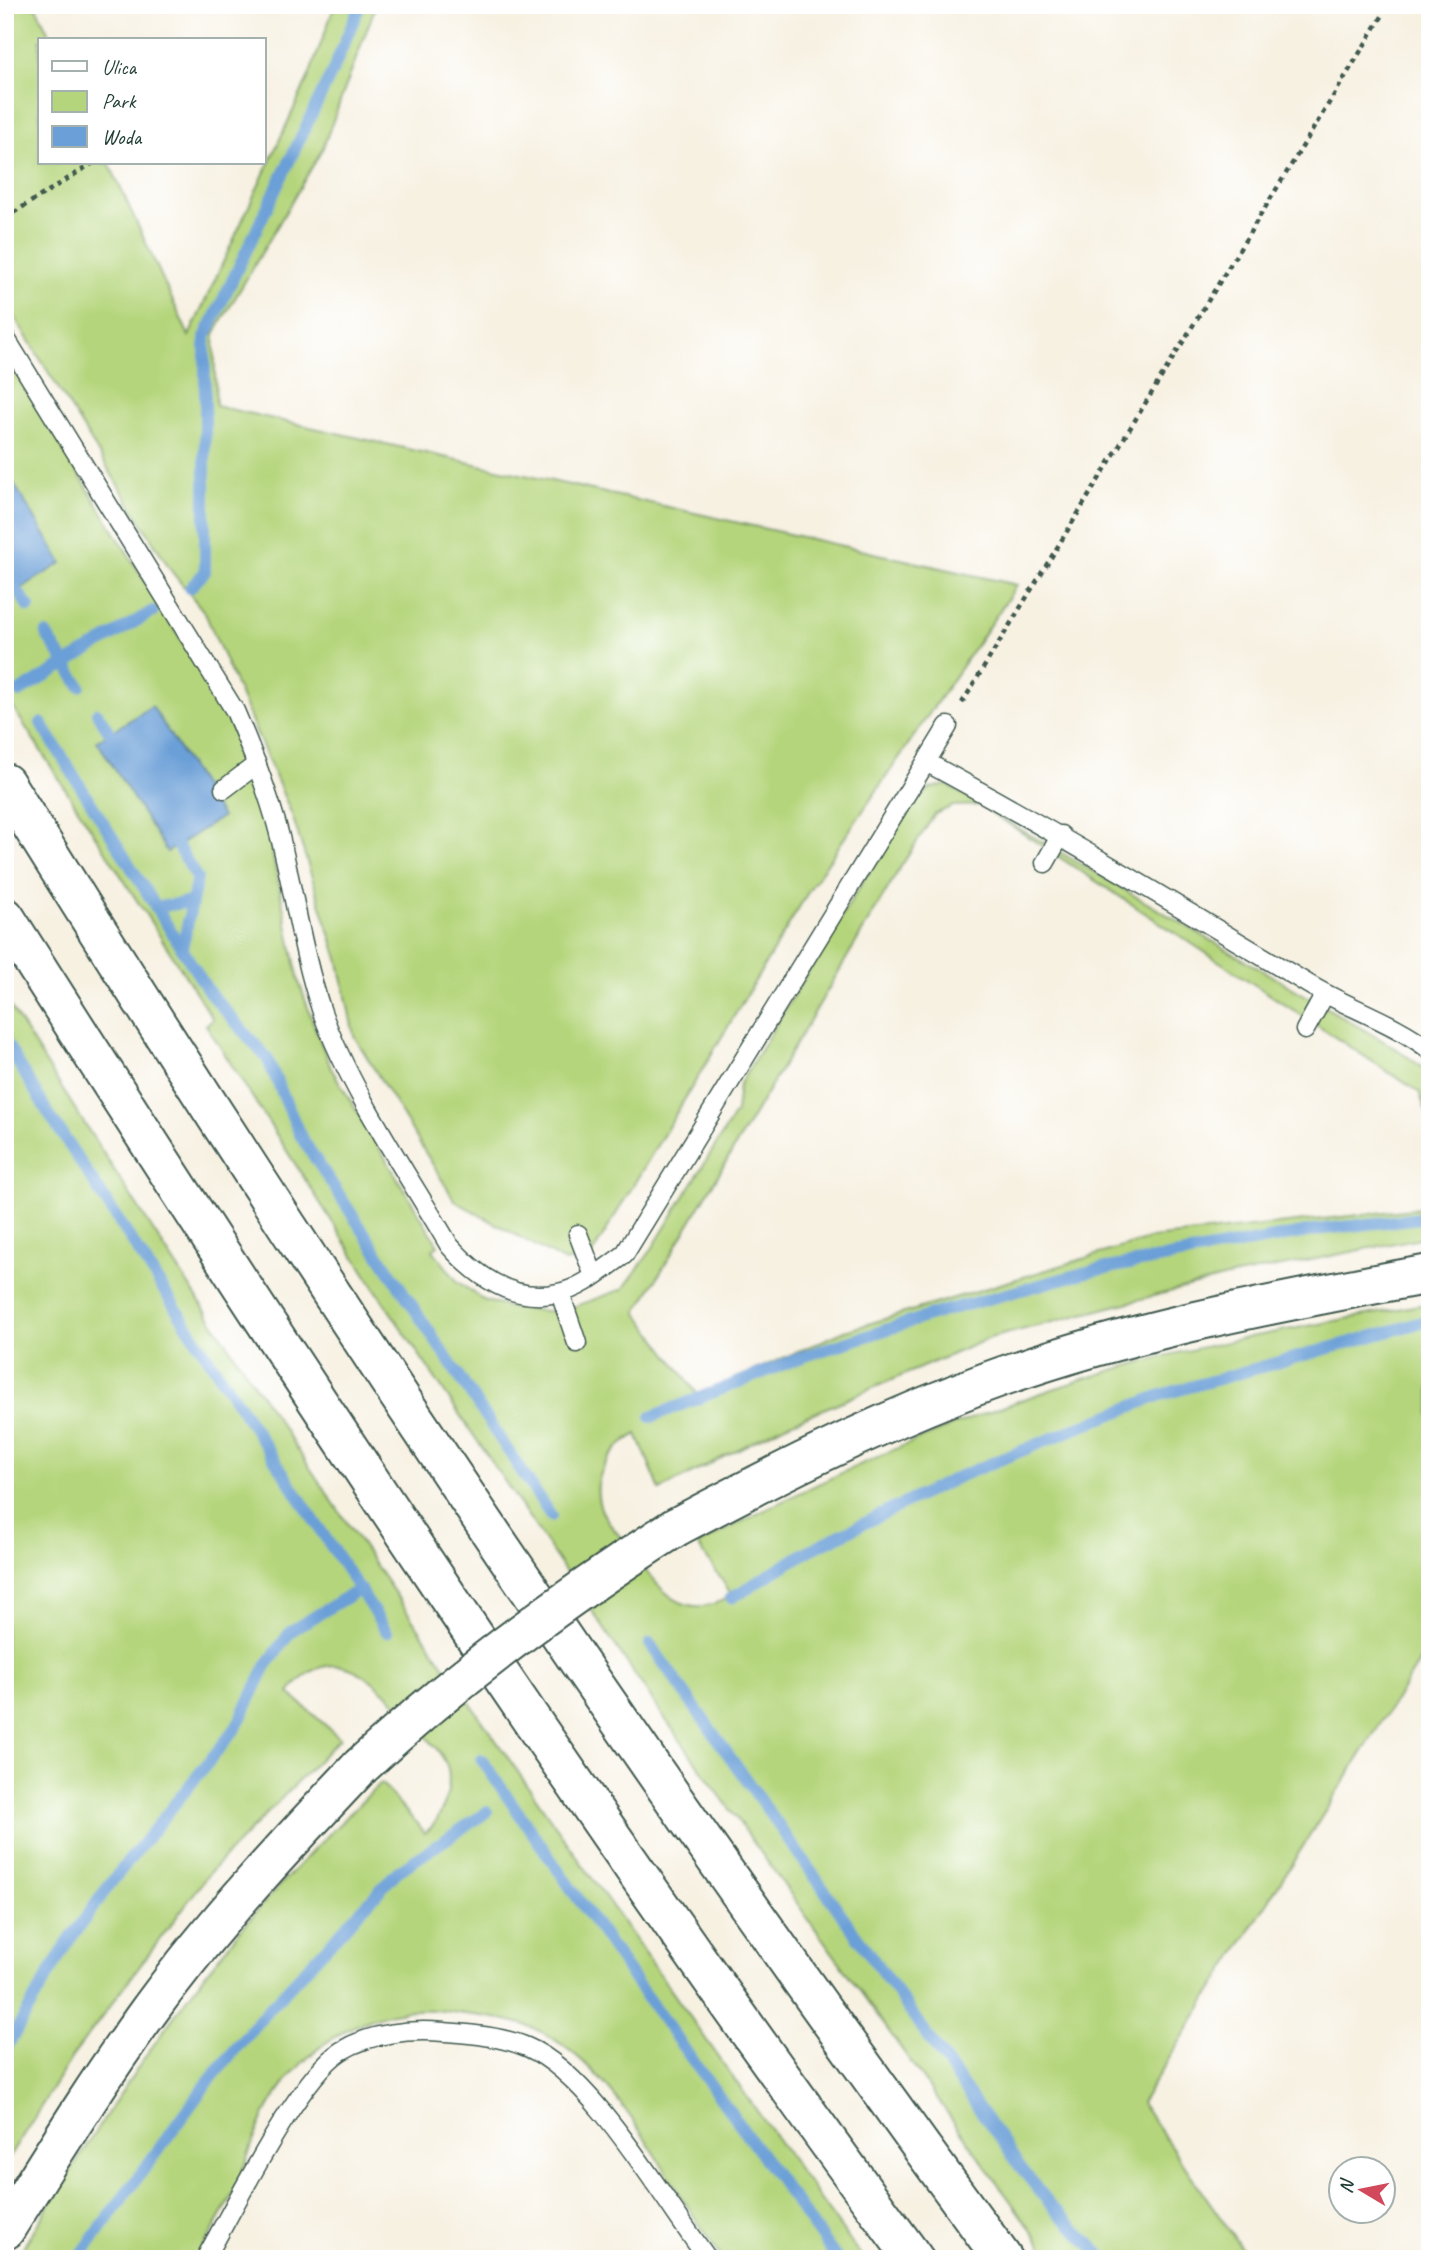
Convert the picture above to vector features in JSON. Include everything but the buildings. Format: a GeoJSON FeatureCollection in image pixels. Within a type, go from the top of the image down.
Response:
{"type":"FeatureCollection","features":[{"type":"Feature","properties":{"kind":"main road"},"geometry":{"type":"LineString","coordinates":[[5,783],[278,1209],[493,1535],[799,1977],[1003,2259]]}},
{"type":"Feature","properties":{"kind":"main road"},"geometry":{"type":"LineString","coordinates":[[5,917],[364,1471],[715,1982],[914,2259]]}},
{"type":"Feature","properties":{"kind":"main road"},"geometry":{"type":"LineString","coordinates":[[5,2230],[74,2119],[152,2007],[278,1854],[360,1768],[419,1713],[533,1622],[676,1527],[859,1435],[997,1379],[1152,1333],[1430,1274]]}},
{"type":"Feature","properties":{"kind":"lane"},"geometry":{"type":"LineString","coordinates":[[7,343],[235,711],[257,764],[281,842],[290,893],[323,1013],[370,1108],[449,1245],[463,1262],[496,1286],[520,1293],[560,1293],[594,1276],[624,1255],[948,726]]}},
{"type":"Feature","properties":{"kind":"lane"},"geometry":{"type":"LineString","coordinates":[[926,762],[1061,835],[1325,994],[1414,1038],[1430,1050]]}},
{"type":"Feature","properties":{"kind":"lane"},"geometry":{"type":"LineString","coordinates":[[224,789],[257,764]]}},
{"type":"Feature","properties":{"kind":"lane"},"geometry":{"type":"LineString","coordinates":[[1045,863],[1061,835]]}},
{"type":"Feature","properties":{"kind":"lane"},"geometry":{"type":"LineString","coordinates":[[1305,1030],[1325,994]]}},
{"type":"Feature","properties":{"kind":"lane"},"geometry":{"type":"LineString","coordinates":[[578,1234],[594,1276]]}},
{"type":"Feature","properties":{"kind":"lane"},"geometry":{"type":"LineString","coordinates":[[560,1293],[577,1343]]}},
{"type":"Feature","properties":{"kind":"lane"},"geometry":{"type":"LineString","coordinates":[[205,2259],[302,2093],[340,2052],[377,2036],[425,2030],[477,2034],[527,2047],[560,2068],[621,2135],[708,2259]]}},
{"type":"Feature","properties":{"kind":"path"},"geometry":{"type":"LineString","coordinates":[[948,726],[1389,5]]}},
{"type":"Feature","properties":{"kind":"path"},"geometry":{"type":"LineString","coordinates":[[5,218],[91,164]]}},
{"type":"Feature","properties":{"kind":"green space"},"geometry":{"type":"Polygon","coordinates":[[[5,5],[36,7],[51,38],[38,38],[38,164],[109,164],[189,336],[309,76],[335,5],[376,5],[322,150],[214,334],[216,406],[1017,585],[813,884],[591,1256],[565,1262],[455,1201],[354,1036],[339,962],[292,815],[205,613],[172,572],[5,302],[5,5]]]}},
{"type":"Feature","properties":{"kind":"green space"},"geometry":{"type":"Polygon","coordinates":[[[5,354],[224,710],[245,757],[267,829],[299,982],[332,1070],[438,1245],[433,1250],[457,1281],[483,1300],[511,1308],[559,1312],[623,1289],[650,1252],[736,1112],[739,1085],[907,809],[931,788],[947,785],[980,805],[953,806],[935,814],[900,868],[637,1312],[698,1395],[845,1331],[1152,1238],[1430,1207],[1430,1236],[1227,1277],[990,1338],[779,1428],[660,1490],[637,1434],[611,1456],[600,1476],[598,1486],[601,1509],[607,1519],[661,1588],[685,1604],[715,1604],[732,1595],[698,1545],[849,1469],[952,1425],[1058,1387],[1152,1359],[1430,1303],[1430,1645],[1141,2103],[1249,2259],[1052,2259],[663,1716],[385,1304],[206,1025],[213,1019],[5,695],[5,354]]]}},
{"type":"Feature","properties":{"kind":"green space"},"geometry":{"type":"Polygon","coordinates":[[[981,806],[1397,1049],[1430,1073],[1430,1122],[1419,1092],[981,806]]]}},
{"type":"Feature","properties":{"kind":"green space"},"geometry":{"type":"Polygon","coordinates":[[[5,998],[107,1159],[316,1477],[641,1948],[863,2259],[723,2259],[617,2099],[591,2070],[564,2046],[533,2028],[512,2021],[422,2009],[378,2017],[357,2025],[337,2036],[302,2063],[268,2108],[233,2194],[196,2259],[16,2259],[100,2125],[159,2038],[222,1953],[270,1896],[381,1783],[425,1833],[440,1813],[447,1796],[449,1778],[446,1763],[438,1751],[401,1708],[372,1681],[356,1671],[340,1666],[323,1667],[306,1675],[289,1693],[340,1738],[210,1872],[72,2057],[5,2164],[5,998]]]}},
{"type":"Feature","properties":{"kind":"water"},"geometry":{"type":"Polygon","coordinates":[[[5,469],[62,563],[7,597],[5,595],[5,469]]]}},
{"type":"Feature","properties":{"kind":"water"},"geometry":{"type":"Polygon","coordinates":[[[152,706],[222,817],[167,852],[97,741],[152,706]]]}},
{"type":"Feature","properties":{"kind":"waterway"},"geometry":{"type":"LineString","coordinates":[[190,588],[205,572],[205,337],[334,68],[360,5]]}},
{"type":"Feature","properties":{"kind":"waterway"},"geometry":{"type":"LineString","coordinates":[[18,592],[29,607]]}},
{"type":"Feature","properties":{"kind":"waterway"},"geometry":{"type":"LineString","coordinates":[[19,692],[153,611]]}},
{"type":"Feature","properties":{"kind":"waterway"},"geometry":{"type":"LineString","coordinates":[[46,634],[80,686]]}},
{"type":"Feature","properties":{"kind":"waterway"},"geometry":{"type":"LineString","coordinates":[[97,713],[110,733]]}},
{"type":"Feature","properties":{"kind":"waterway"},"geometry":{"type":"LineString","coordinates":[[41,723],[209,992],[267,1058],[301,1137],[551,1516]]}},
{"type":"Feature","properties":{"kind":"waterway"},"geometry":{"type":"LineString","coordinates":[[177,845],[197,878],[182,950]]}},
{"type":"Feature","properties":{"kind":"waterway"},"geometry":{"type":"LineString","coordinates":[[155,907],[192,902]]}},
{"type":"Feature","properties":{"kind":"waterway"},"geometry":{"type":"LineString","coordinates":[[5,1041],[45,1108],[387,1632]]}},
{"type":"Feature","properties":{"kind":"waterway"},"geometry":{"type":"LineString","coordinates":[[651,1417],[805,1356],[944,1311],[1091,1271],[1324,1229],[1430,1217]]}},
{"type":"Feature","properties":{"kind":"waterway"},"geometry":{"type":"LineString","coordinates":[[731,1598],[810,1550],[958,1477],[1072,1430],[1161,1395],[1430,1320]]}},
{"type":"Feature","properties":{"kind":"waterway"},"geometry":{"type":"LineString","coordinates":[[5,2050],[66,1945],[110,1884],[236,1728],[266,1666],[291,1631],[360,1589]]}},
{"type":"Feature","properties":{"kind":"waterway"},"geometry":{"type":"LineString","coordinates":[[650,1644],[1021,2168],[1050,2204],[1105,2259]]}},
{"type":"Feature","properties":{"kind":"waterway"},"geometry":{"type":"LineString","coordinates":[[482,1760],[633,1978],[837,2259]]}},
{"type":"Feature","properties":{"kind":"waterway"},"geometry":{"type":"LineString","coordinates":[[78,2259],[205,2086],[265,2013],[397,1872],[487,1812]]}}]}
